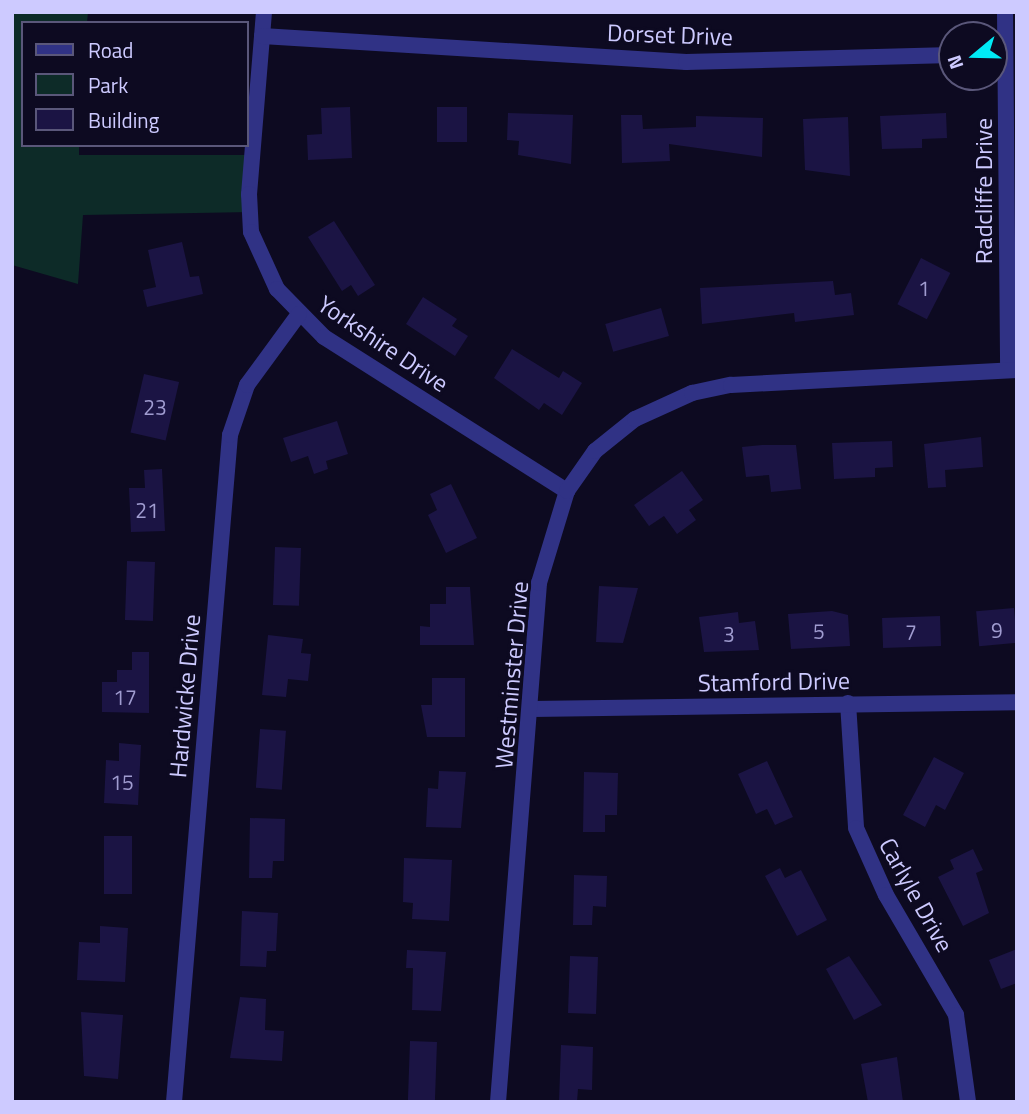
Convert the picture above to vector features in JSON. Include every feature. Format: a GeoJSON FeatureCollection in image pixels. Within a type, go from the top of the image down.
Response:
{"type":"FeatureCollection","features":[{"type":"Feature","properties":{"kind":"street","name":"Yorkshire Drive"},"geometry":{"type":"LineString","coordinates":[[264,12],[251,232],[276,289],[324,337],[567,491]]}},
{"type":"Feature","properties":{"kind":"street","name":"Dorset Drive"},"geometry":{"type":"LineString","coordinates":[[262,36],[686,62],[938,55]]}},
{"type":"Feature","properties":{"kind":"street","name":"Radcliffe Drive"},"geometry":{"type":"LineString","coordinates":[[1001,91],[1012,370]]}},
{"type":"Feature","properties":{"kind":"street","name":"Hardwicke Drive"},"geometry":{"type":"LineString","coordinates":[[174,1102],[230,435],[247,385],[299,314]]}},
{"type":"Feature","properties":{"kind":"street","name":"Westminster Drive"},"geometry":{"type":"LineString","coordinates":[[498,1102],[532,709],[539,583],[567,491],[595,451],[615,435],[692,393],[731,385],[1012,370]]}},
{"type":"Feature","properties":{"kind":"street","name":"Stamford Drive"},"geometry":{"type":"LineString","coordinates":[[532,709],[1017,702]]}},
{"type":"Feature","properties":{"kind":"street","name":"Carlyle Drive"},"geometry":{"type":"LineString","coordinates":[[848,703],[856,828],[886,895],[956,1015],[968,1102]]}},
{"type":"Feature","properties":{"kind":"green space"},"geometry":{"type":"Polygon","coordinates":[[[12,12],[88,12],[87,21],[21,21],[21,147],[79,147],[79,155],[252,155],[252,212],[83,215],[78,284],[12,265],[12,12]]]}},
{"type":"Feature","properties":{"kind":"building"},"geometry":{"type":"Polygon","coordinates":[[[350,107],[352,158],[308,160],[307,135],[322,134],[321,108],[350,107]]]}},
{"type":"Feature","properties":{"kind":"building"},"geometry":{"type":"Polygon","coordinates":[[[437,107],[467,107],[467,142],[437,142],[437,107]]]}},
{"type":"Feature","properties":{"kind":"building"},"geometry":{"type":"Polygon","coordinates":[[[508,113],[573,115],[571,164],[518,155],[519,141],[507,140],[508,113]]]}},
{"type":"Feature","properties":{"kind":"building"},"geometry":{"type":"Polygon","coordinates":[[[946,113],[947,138],[922,139],[922,148],[882,149],[880,116],[946,113]]]}},
{"type":"Feature","properties":{"kind":"building"},"geometry":{"type":"Polygon","coordinates":[[[621,115],[642,115],[643,129],[696,127],[696,116],[763,118],[762,157],[669,144],[670,161],[622,163],[621,115]]]}},
{"type":"Feature","properties":{"kind":"building"},"geometry":{"type":"Polygon","coordinates":[[[848,117],[850,176],[805,170],[803,119],[848,117]]]}},
{"type":"Feature","properties":{"kind":"building"},"geometry":{"type":"Polygon","coordinates":[[[334,221],[375,285],[358,296],[351,285],[342,291],[308,237],[334,221]]]}},
{"type":"Feature","properties":{"kind":"building"},"geometry":{"type":"Polygon","coordinates":[[[182,242],[190,277],[199,276],[203,294],[147,307],[143,290],[156,287],[148,250],[182,242]]]}},
{"type":"Feature","properties":{"kind":"building"},"geometry":{"type":"Polygon","coordinates":[[[921,258],[950,273],[927,319],[897,304],[921,258]]]}},
{"type":"Feature","properties":{"kind":"building"},"geometry":{"type":"Polygon","coordinates":[[[833,281],[835,295],[851,293],[854,315],[795,322],[794,313],[702,324],[700,288],[833,281]]]}},
{"type":"Feature","properties":{"kind":"building"},"geometry":{"type":"Polygon","coordinates":[[[423,297],[457,319],[452,326],[468,336],[455,356],[406,324],[423,297]]]}},
{"type":"Feature","properties":{"kind":"building"},"geometry":{"type":"Polygon","coordinates":[[[661,308],[669,336],[613,352],[605,324],[661,308]]]}},
{"type":"Feature","properties":{"kind":"building"},"geometry":{"type":"Polygon","coordinates":[[[512,349],[559,378],[563,371],[582,383],[562,415],[544,403],[539,410],[494,378],[512,349]]]}},
{"type":"Feature","properties":{"kind":"building"},"geometry":{"type":"Polygon","coordinates":[[[144,374],[179,382],[166,441],[131,432],[144,374]]]}},
{"type":"Feature","properties":{"kind":"building"},"geometry":{"type":"Polygon","coordinates":[[[337,421],[348,454],[326,461],[328,469],[314,474],[308,456],[291,462],[283,438],[337,421]]]}},
{"type":"Feature","properties":{"kind":"building"},"geometry":{"type":"Polygon","coordinates":[[[981,437],[983,467],[945,470],[946,487],[928,488],[924,444],[981,437]]]}},
{"type":"Feature","properties":{"kind":"building"},"geometry":{"type":"Polygon","coordinates":[[[892,441],[893,467],[875,468],[875,477],[834,479],[832,443],[892,441]]]}},
{"type":"Feature","properties":{"kind":"building"},"geometry":{"type":"Polygon","coordinates":[[[796,445],[801,489],[771,492],[769,475],[746,477],[742,447],[796,445]]]}},
{"type":"Feature","properties":{"kind":"building"},"geometry":{"type":"Polygon","coordinates":[[[162,469],[165,531],[131,532],[129,488],[145,488],[144,470],[162,469]]]}},
{"type":"Feature","properties":{"kind":"building"},"geometry":{"type":"Polygon","coordinates":[[[682,471],[703,500],[689,510],[696,520],[677,534],[664,516],[649,526],[634,505],[682,471]]]}},
{"type":"Feature","properties":{"kind":"building"},"geometry":{"type":"Polygon","coordinates":[[[451,484],[477,538],[446,553],[428,515],[437,510],[430,494],[451,484]]]}},
{"type":"Feature","properties":{"kind":"building"},"geometry":{"type":"Polygon","coordinates":[[[275,547],[301,548],[299,606],[273,605],[275,547]]]}},
{"type":"Feature","properties":{"kind":"building"},"geometry":{"type":"Polygon","coordinates":[[[127,561],[155,562],[153,621],[125,620],[127,561]]]}},
{"type":"Feature","properties":{"kind":"building"},"geometry":{"type":"Polygon","coordinates":[[[599,586],[638,588],[623,643],[596,642],[599,586]]]}},
{"type":"Feature","properties":{"kind":"building"},"geometry":{"type":"Polygon","coordinates":[[[446,587],[470,587],[474,645],[420,645],[420,626],[430,627],[430,604],[446,604],[446,587]]]}},
{"type":"Feature","properties":{"kind":"building"},"geometry":{"type":"Polygon","coordinates":[[[1014,608],[1017,643],[979,646],[976,611],[1014,608]]]}},
{"type":"Feature","properties":{"kind":"building"},"geometry":{"type":"Polygon","coordinates":[[[832,611],[848,615],[850,646],[791,649],[788,614],[832,611]]]}},
{"type":"Feature","properties":{"kind":"building"},"geometry":{"type":"Polygon","coordinates":[[[738,612],[739,623],[755,621],[759,650],[704,652],[699,617],[738,612]]]}},
{"type":"Feature","properties":{"kind":"building"},"geometry":{"type":"Polygon","coordinates":[[[940,616],[941,646],[883,648],[882,618],[940,616]]]}},
{"type":"Feature","properties":{"kind":"building"},"geometry":{"type":"Polygon","coordinates":[[[268,635],[303,639],[301,653],[311,654],[308,681],[288,679],[286,697],[262,695],[268,635]]]}},
{"type":"Feature","properties":{"kind":"building"},"geometry":{"type":"Polygon","coordinates":[[[132,652],[149,652],[149,713],[102,712],[102,682],[117,682],[117,670],[132,670],[132,652]]]}},
{"type":"Feature","properties":{"kind":"building"},"geometry":{"type":"Polygon","coordinates":[[[432,678],[465,678],[465,737],[427,737],[421,705],[432,705],[432,678]]]}},
{"type":"Feature","properties":{"kind":"building"},"geometry":{"type":"Polygon","coordinates":[[[260,729],[286,731],[282,790],[256,788],[260,729]]]}},
{"type":"Feature","properties":{"kind":"building"},"geometry":{"type":"Polygon","coordinates":[[[119,743],[141,745],[138,805],[104,803],[106,760],[119,761],[119,743]]]}},
{"type":"Feature","properties":{"kind":"building"},"geometry":{"type":"Polygon","coordinates":[[[934,757],[964,773],[945,810],[936,805],[925,827],[903,815],[934,757]]]}},
{"type":"Feature","properties":{"kind":"building"},"geometry":{"type":"Polygon","coordinates":[[[767,761],[793,817],[775,825],[767,809],[756,814],[738,774],[767,761]]]}},
{"type":"Feature","properties":{"kind":"building"},"geometry":{"type":"Polygon","coordinates":[[[439,771],[466,772],[461,828],[426,827],[428,788],[438,789],[439,771]]]}},
{"type":"Feature","properties":{"kind":"building"},"geometry":{"type":"Polygon","coordinates":[[[584,772],[618,773],[617,815],[605,815],[605,832],[583,832],[584,772]]]}},
{"type":"Feature","properties":{"kind":"building"},"geometry":{"type":"Polygon","coordinates":[[[250,818],[285,819],[284,861],[273,861],[272,878],[249,878],[250,818]]]}},
{"type":"Feature","properties":{"kind":"building"},"geometry":{"type":"Polygon","coordinates":[[[104,836],[132,836],[132,894],[104,894],[104,836]]]}},
{"type":"Feature","properties":{"kind":"building"},"geometry":{"type":"Polygon","coordinates":[[[973,849],[983,870],[976,873],[989,913],[963,926],[938,877],[954,869],[950,860],[973,849]]]}},
{"type":"Feature","properties":{"kind":"building"},"geometry":{"type":"Polygon","coordinates":[[[404,858],[452,860],[449,921],[412,919],[413,903],[403,902],[404,858]]]}},
{"type":"Feature","properties":{"kind":"building"},"geometry":{"type":"Polygon","coordinates":[[[780,868],[785,878],[801,870],[827,920],[797,936],[765,876],[780,868]]]}},
{"type":"Feature","properties":{"kind":"building"},"geometry":{"type":"Polygon","coordinates":[[[574,875],[607,876],[606,907],[593,906],[592,925],[573,925],[574,875]]]}},
{"type":"Feature","properties":{"kind":"building"},"geometry":{"type":"Polygon","coordinates":[[[242,911],[278,913],[276,951],[267,951],[266,967],[240,966],[242,911]]]}},
{"type":"Feature","properties":{"kind":"building"},"geometry":{"type":"Polygon","coordinates":[[[100,926],[128,928],[125,982],[77,980],[79,942],[100,943],[100,926]]]}},
{"type":"Feature","properties":{"kind":"building"},"geometry":{"type":"Polygon","coordinates":[[[1017,949],[1017,983],[1001,989],[989,960],[1017,949]]]}},
{"type":"Feature","properties":{"kind":"building"},"geometry":{"type":"Polygon","coordinates":[[[407,950],[446,952],[441,1011],[412,1010],[413,968],[406,968],[407,950]]]}},
{"type":"Feature","properties":{"kind":"building"},"geometry":{"type":"Polygon","coordinates":[[[570,956],[598,957],[596,1014],[568,1013],[570,956]]]}},
{"type":"Feature","properties":{"kind":"building"},"geometry":{"type":"Polygon","coordinates":[[[849,956],[882,1005],[854,1020],[826,969],[849,956]]]}},
{"type":"Feature","properties":{"kind":"building"},"geometry":{"type":"Polygon","coordinates":[[[240,997],[266,999],[265,1030],[284,1031],[282,1061],[230,1058],[240,997]]]}},
{"type":"Feature","properties":{"kind":"building"},"geometry":{"type":"Polygon","coordinates":[[[81,1012],[123,1015],[118,1079],[84,1076],[81,1012]]]}},
{"type":"Feature","properties":{"kind":"building"},"geometry":{"type":"Polygon","coordinates":[[[410,1041],[437,1042],[435,1101],[408,1100],[410,1041]]]}},
{"type":"Feature","properties":{"kind":"building"},"geometry":{"type":"Polygon","coordinates":[[[561,1045],[593,1047],[592,1090],[578,1089],[577,1102],[559,1102],[561,1045]]]}},
{"type":"Feature","properties":{"kind":"building"},"geometry":{"type":"Polygon","coordinates":[[[897,1057],[903,1102],[868,1102],[861,1064],[897,1057]]]}}]}
